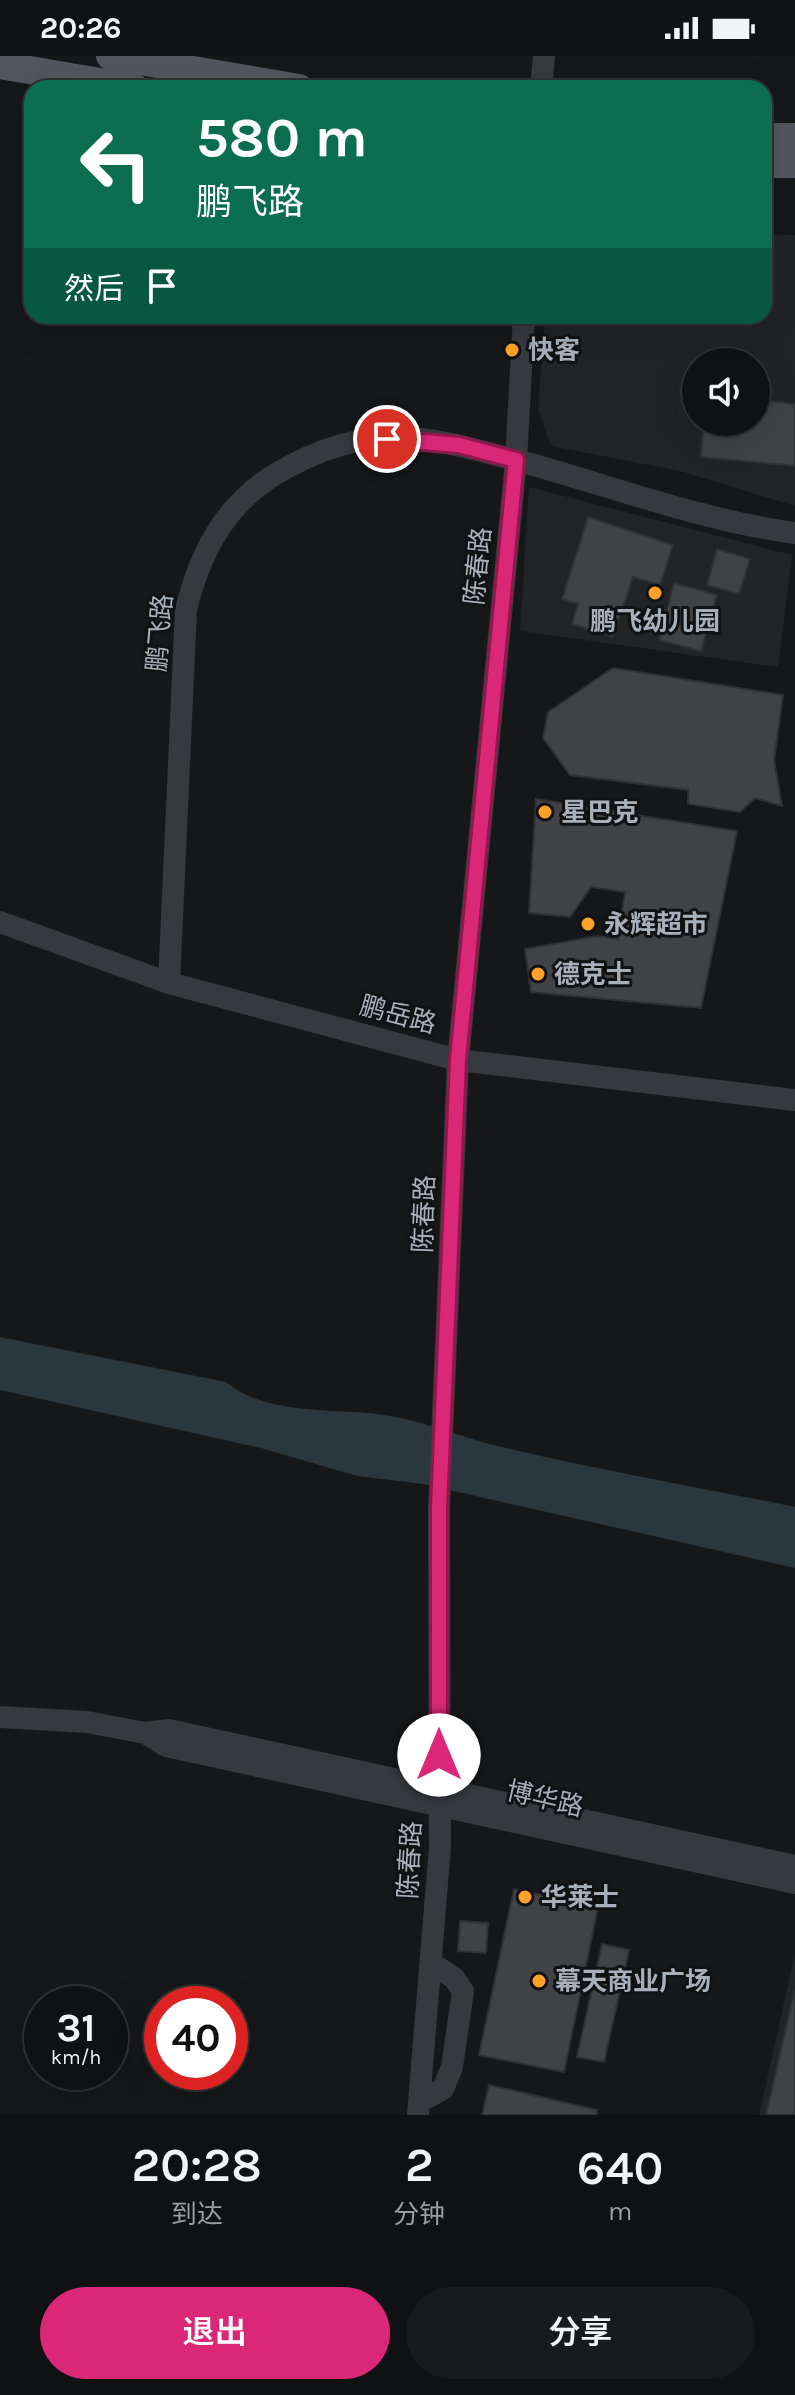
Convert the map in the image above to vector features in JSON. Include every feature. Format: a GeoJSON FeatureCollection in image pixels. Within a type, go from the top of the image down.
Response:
{"type":"FeatureCollection","features":[{"type":"Feature","properties":{"kind":"main road"},"geometry":{"type":"LineString","coordinates":[[110,56],[252,80]]}},
{"type":"Feature","properties":{"kind":"main road"},"geometry":{"type":"LineString","coordinates":[[0,65],[88,80]]}},
{"type":"Feature","properties":{"kind":"main road"},"geometry":{"type":"LineString","coordinates":[[772,137],[795,137]]}},
{"type":"Feature","properties":{"kind":"main road"},"geometry":{"type":"LineString","coordinates":[[772,164],[795,164]]}},
{"type":"Feature","properties":{"kind":"street"},"geometry":{"type":"LineString","coordinates":[[542,80],[544,56]]}},
{"type":"Feature","properties":{"kind":"street","name":"陈春路"},"geometry":{"type":"LineString","coordinates":[[419,2108],[440,1796],[439,1508],[458,1060],[516,460],[524,324]]}},
{"type":"Feature","properties":{"kind":"street","name":"鹏飞路"},"geometry":{"type":"LineString","coordinates":[[169,983],[186,610],[195,573],[209,540],[232,510],[267,478],[318,451],[364,439],[409,439],[459,445],[728,519],[795,533]]}},
{"type":"Feature","properties":{"kind":"street","name":"鹏岳路"},"geometry":{"type":"LineString","coordinates":[[0,922],[169,983],[458,1060],[795,1100]]}},
{"type":"Feature","properties":{"kind":"street","name":"博华路"},"geometry":{"type":"LineString","coordinates":[[0,1717],[87,1722],[145,1733],[166,1746],[795,1866]]}},
{"type":"Feature","properties":{"kind":"street","name":"博华路"},"geometry":{"type":"LineString","coordinates":[[440,1796],[795,1883]]}},
{"type":"Feature","properties":{"kind":"street"},"geometry":{"type":"LineString","coordinates":[[419,2108],[443,2089],[452,2067],[463,1991],[454,1978],[431,1963]]}},
{"type":"Feature","properties":{"kind":"shaded area"},"geometry":{"type":"Polygon","coordinates":[[[772,234],[795,235],[795,506],[680,471],[551,446],[538,409],[544,324],[772,324],[772,234]]]}},
{"type":"Feature","properties":{"kind":"shaded area","name":"鹏飞幼儿园"},"geometry":{"type":"Polygon","coordinates":[[[529,487],[792,555],[778,667],[520,631],[529,487]]]}},
{"type":"Feature","properties":{"kind":"shaded area"},"geometry":{"type":"Polygon","coordinates":[[[0,1337],[226,1382],[264,1402],[396,1417],[489,1444],[795,1507],[795,1568],[423,1484],[357,1476],[261,1448],[0,1390],[0,1337]]]}},
{"type":"Feature","properties":{"kind":"shaded area"},"geometry":{"type":"Polygon","coordinates":[[[795,1953],[795,2115],[759,2115],[795,1953]]]}},
{"type":"Feature","properties":{"kind":"building"},"geometry":{"type":"Polygon","coordinates":[[[770,401],[795,404],[795,466],[701,457],[703,436],[770,436],[770,401]]]}},
{"type":"Feature","properties":{"kind":"building"},"geometry":{"type":"Polygon","coordinates":[[[588,517],[673,545],[660,585],[633,577],[613,637],[572,624],[578,604],[562,599],[588,517]]]}},
{"type":"Feature","properties":{"kind":"building"},"geometry":{"type":"Polygon","coordinates":[[[717,549],[750,559],[739,594],[707,585],[717,549]]]}},
{"type":"Feature","properties":{"kind":"building"},"geometry":{"type":"Polygon","coordinates":[[[674,583],[717,595],[701,651],[659,640],[674,583]]]}},
{"type":"Feature","properties":{"kind":"building"},"geometry":{"type":"Polygon","coordinates":[[[613,668],[783,695],[774,760],[782,806],[755,798],[740,812],[688,804],[688,790],[570,775],[543,738],[548,712],[613,668]]]}},
{"type":"Feature","properties":{"kind":"building"},"geometry":{"type":"Polygon","coordinates":[[[536,799],[737,831],[701,1008],[531,992],[525,949],[598,936],[618,939],[625,892],[591,887],[570,917],[529,913],[536,799]]]}},
{"type":"Feature","properties":{"kind":"building","name":"幕天商业广场"},"geometry":{"type":"Polygon","coordinates":[[[514,1889],[598,1907],[564,2072],[479,2055],[514,1889]]]}},
{"type":"Feature","properties":{"kind":"building"},"geometry":{"type":"Polygon","coordinates":[[[460,1921],[488,1923],[486,1953],[458,1951],[460,1921]]]}},
{"type":"Feature","properties":{"kind":"building"},"geometry":{"type":"Polygon","coordinates":[[[602,1944],[629,1950],[604,2062],[577,2057],[602,1944]]]}},
{"type":"Feature","properties":{"kind":"building"},"geometry":{"type":"Polygon","coordinates":[[[795,1989],[795,2115],[766,2115],[795,1989]]]}},
{"type":"Feature","properties":{"kind":"building"},"geometry":{"type":"Polygon","coordinates":[[[489,2085],[597,2110],[596,2115],[482,2115],[489,2085]]]}},
{"type":"Feature","properties":{"kind":"place","name":"快客"},"geometry":{"type":"Point","coordinates":[512,350]}},
{"type":"Feature","properties":{"kind":"place","name":"鹏飞幼儿园"},"geometry":{"type":"Point","coordinates":[655,593]}},
{"type":"Feature","properties":{"kind":"place","name":"星巴克"},"geometry":{"type":"Point","coordinates":[545,812]}},
{"type":"Feature","properties":{"kind":"place","name":"永辉超市"},"geometry":{"type":"Point","coordinates":[588,924]}},
{"type":"Feature","properties":{"kind":"place","name":"德克士"},"geometry":{"type":"Point","coordinates":[538,974]}},
{"type":"Feature","properties":{"kind":"place","name":"华莱士"},"geometry":{"type":"Point","coordinates":[525,1897]}},
{"type":"Feature","properties":{"kind":"place","name":"幕天商业广场"},"geometry":{"type":"Point","coordinates":[539,1981]}},
{"type":"Feature","properties":{"kind":"route"},"geometry":{"type":"LineString","coordinates":[[387,439],[459,445],[516,460],[458,1060],[439,1508],[439,1755]]}}]}
